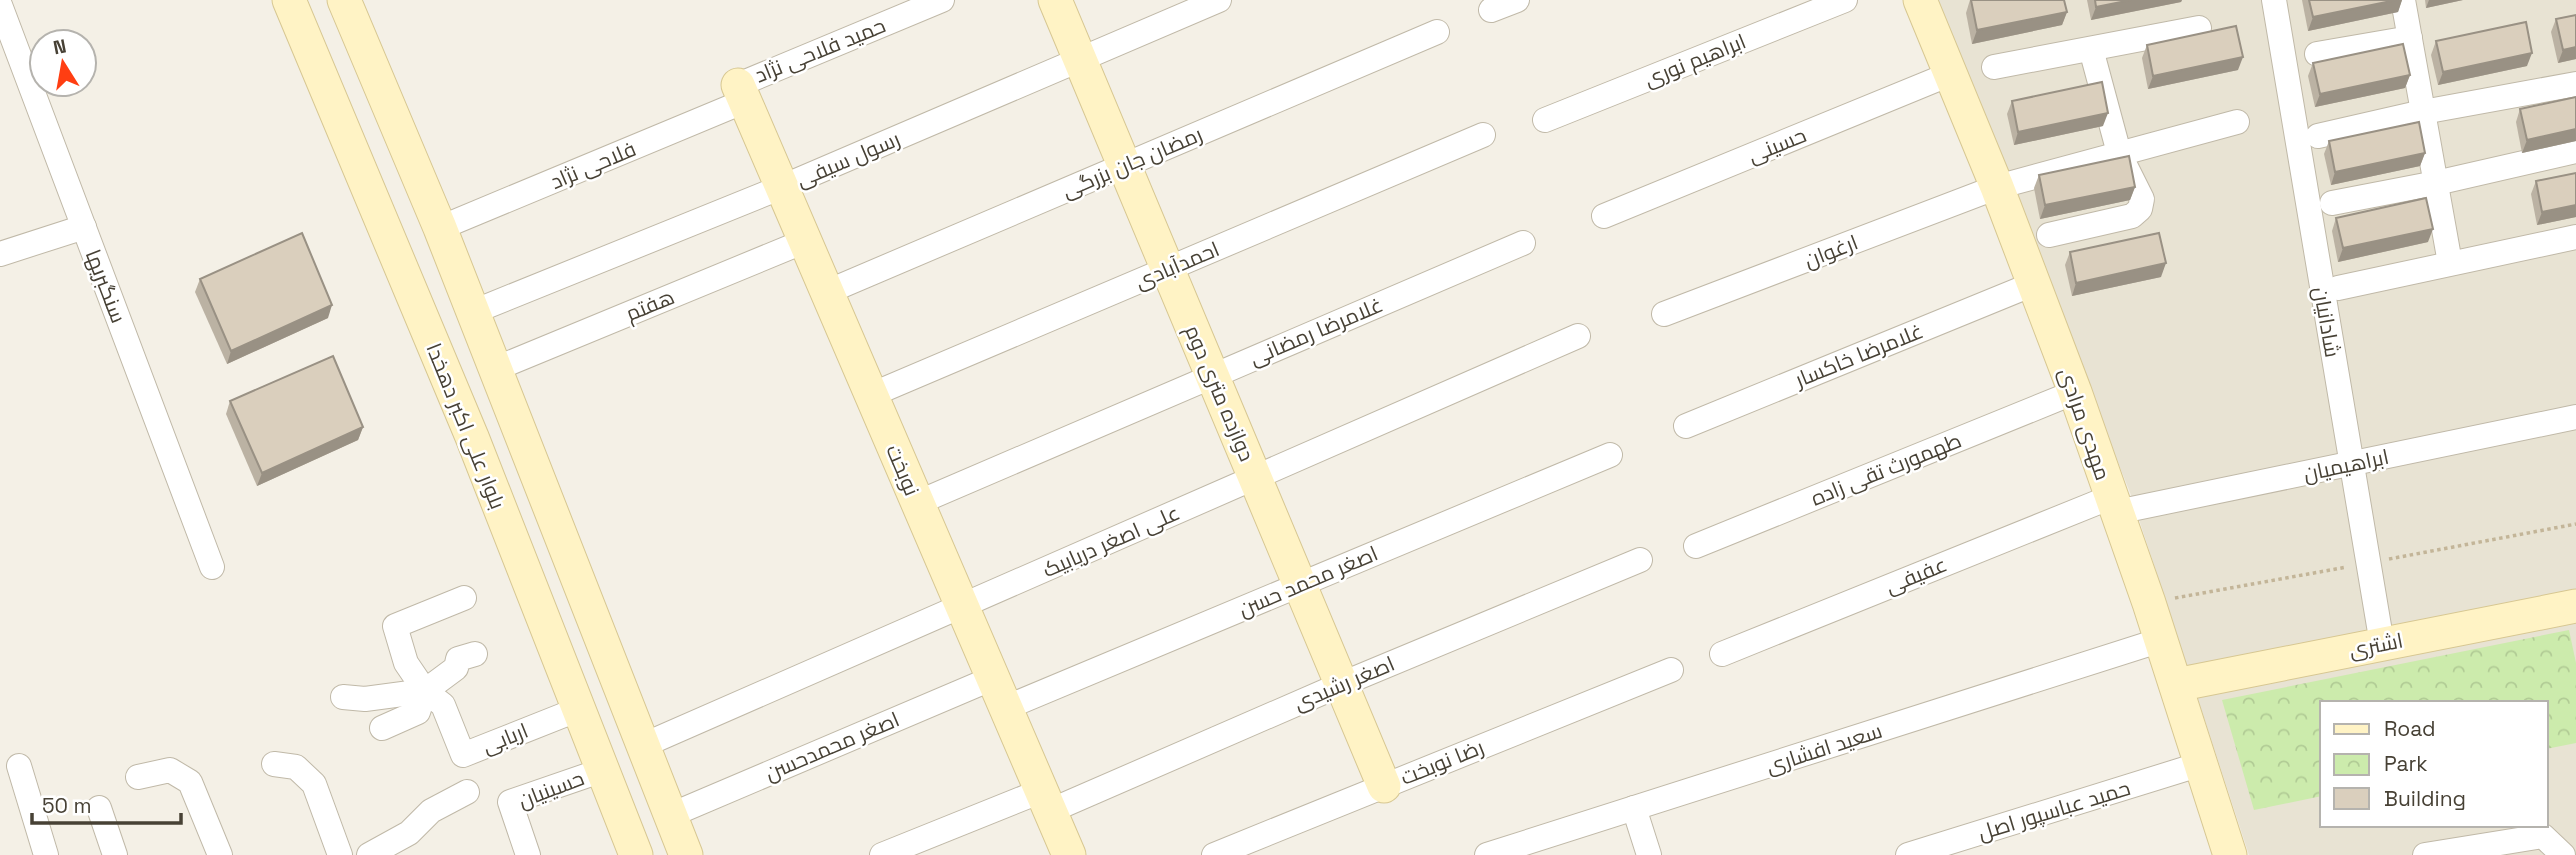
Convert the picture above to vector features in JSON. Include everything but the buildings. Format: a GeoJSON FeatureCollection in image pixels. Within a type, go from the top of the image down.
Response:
{"type":"FeatureCollection","features":[{"type":"Feature","properties":{"kind":"street","name":"بلوار علی اکبر دهخدا"},"geometry":{"type":"LineString","coordinates":[[289,0],[472,437],[636,855]]}},
{"type":"Feature","properties":{"kind":"street"},"geometry":{"type":"LineString","coordinates":[[344,0],[440,228],[686,855]]}},
{"type":"Feature","properties":{"kind":"street","name":"حمید فلاحی نژاد"},"geometry":{"type":"LineString","coordinates":[[741,93],[942,0]]}},
{"type":"Feature","properties":{"kind":"street","name":"دوازده متری دوم"},"geometry":{"type":"LineString","coordinates":[[1055,0],[1384,786]]}},
{"type":"Feature","properties":{"kind":"street","name":"رسول سیفی"},"geometry":{"type":"LineString","coordinates":[[473,312],[782,187],[1219,0]]}},
{"type":"Feature","properties":{"kind":"street"},"geometry":{"type":"LineString","coordinates":[[1491,10],[1517,0]]}},
{"type":"Feature","properties":{"kind":"street","name":"ابراهیم نوری"},"geometry":{"type":"LineString","coordinates":[[1545,120],[1845,0]]}},
{"type":"Feature","properties":{"kind":"street","name":"مهدی مرادی"},"geometry":{"type":"LineString","coordinates":[[1920,0],[1997,187],[2075,391],[2161,640],[2230,855]]}},
{"type":"Feature","properties":{"kind":"street","name":"شادانیان"},"geometry":{"type":"LineString","coordinates":[[2274,0],[2382,644]]}},
{"type":"Feature","properties":{"kind":"street"},"geometry":{"type":"LineString","coordinates":[[2403,0],[2450,263]]}},
{"type":"Feature","properties":{"kind":"street","name":"سنگبریها"},"geometry":{"type":"LineString","coordinates":[[0,5],[212,567]]}},
{"type":"Feature","properties":{"kind":"street"},"geometry":{"type":"LineString","coordinates":[[1994,67],[2199,28]]}},
{"type":"Feature","properties":{"kind":"street","name":"رمضان جان بزرگی"},"geometry":{"type":"LineString","coordinates":[[827,292],[1437,32]]}},
{"type":"Feature","properties":{"kind":"street"},"geometry":{"type":"LineString","coordinates":[[2317,54],[2410,38]]}},
{"type":"Feature","properties":{"kind":"street"},"geometry":{"type":"LineString","coordinates":[[2049,235],[2132,216],[2140,209],[2142,200],[2119,153],[2091,49]]}},
{"type":"Feature","properties":{"kind":"street","name":"حسینی"},"geometry":{"type":"LineString","coordinates":[[1604,216],[1950,74]]}},
{"type":"Feature","properties":{"kind":"street"},"geometry":{"type":"LineString","coordinates":[[2318,136],[2576,84]]}},
{"type":"Feature","properties":{"kind":"street","name":"فلاحی نژاد"},"geometry":{"type":"LineString","coordinates":[[440,228],[741,93]]}},
{"type":"Feature","properties":{"kind":"street","name":"نوبخت"},"geometry":{"type":"LineString","coordinates":[[741,93],[1067,854]]}},
{"type":"Feature","properties":{"kind":"street","name":"ارغوان"},"geometry":{"type":"LineString","coordinates":[[1664,314],[1997,187],[2237,122]]}},
{"type":"Feature","properties":{"kind":"street","name":"احمدآبادی"},"geometry":{"type":"LineString","coordinates":[[871,395],[1483,135]]}},
{"type":"Feature","properties":{"kind":"street"},"geometry":{"type":"LineString","coordinates":[[2332,203],[2576,151]]}},
{"type":"Feature","properties":{"kind":"street"},"geometry":{"type":"LineString","coordinates":[[0,254],[84,228]]}},
{"type":"Feature","properties":{"kind":"street"},"geometry":{"type":"LineString","coordinates":[[2338,288],[2576,237]]}},
{"type":"Feature","properties":{"kind":"street","name":"هفتم"},"geometry":{"type":"LineString","coordinates":[[495,369],[805,241]]}},
{"type":"Feature","properties":{"kind":"street","name":"غلامرضا رمضانی"},"geometry":{"type":"LineString","coordinates":[[917,503],[1522,243]]}},
{"type":"Feature","properties":{"kind":"street","name":"غلامرضا خاکسار"},"geometry":{"type":"LineString","coordinates":[[1686,426],[2033,284]]}},
{"type":"Feature","properties":{"kind":"street","name":"علی اصغر دریابیک"},"geometry":{"type":"LineString","coordinates":[[644,745],[1578,336]]}},
{"type":"Feature","properties":{"kind":"street","name":"طهمورث تقی زاده"},"geometry":{"type":"LineString","coordinates":[[1696,546],[2075,391]]}},
{"type":"Feature","properties":{"kind":"street","name":"ابراهیمیان"},"geometry":{"type":"LineString","coordinates":[[2114,504],[2351,464],[2576,417]]}},
{"type":"Feature","properties":{"kind":"street"},"geometry":{"type":"LineString","coordinates":[[472,437],[486,445],[501,444],[513,434],[516,420]]}},
{"type":"Feature","properties":{"kind":"street","name":"اصغر محمد حسن"},"geometry":{"type":"LineString","coordinates":[[1005,708],[1610,455]]}},
{"type":"Feature","properties":{"kind":"street"},"geometry":{"type":"LineString","coordinates":[[498,503],[504,488],[515,481],[527,480],[542,486]]}},
{"type":"Feature","properties":{"kind":"street","name":"عفیفی"},"geometry":{"type":"LineString","coordinates":[[1722,654],[2114,504]]}},
{"type":"Feature","properties":{"kind":"street","name":"اصغر رشیدی"},"geometry":{"type":"LineString","coordinates":[[882,855],[1046,801],[1342,684],[1640,560]]}},
{"type":"Feature","properties":{"kind":"street","name":"اربابی"},"geometry":{"type":"LineString","coordinates":[[464,598],[395,626],[406,663],[425,691],[443,705],[463,755],[579,709]]}},
{"type":"Feature","properties":{"kind":"street","name":"اشتری"},"geometry":{"type":"LineString","coordinates":[[2176,685],[2576,606]]}},
{"type":"Feature","properties":{"kind":"street","name":"سعید افشاری"},"geometry":{"type":"LineString","coordinates":[[1487,855],[2161,640]]}},
{"type":"Feature","properties":{"kind":"street"},"geometry":{"type":"LineString","coordinates":[[343,697],[365,699],[425,691],[456,668],[457,659],[475,654]]}},
{"type":"Feature","properties":{"kind":"street","name":"رضا نوبخت"},"geometry":{"type":"LineString","coordinates":[[1214,855],[1671,670]]}},
{"type":"Feature","properties":{"kind":"street","name":"اصغر محمدحسن"},"geometry":{"type":"LineString","coordinates":[[671,815],[993,678]]}},
{"type":"Feature","properties":{"kind":"street"},"geometry":{"type":"LineString","coordinates":[[382,727],[418,712],[425,691]]}},
{"type":"Feature","properties":{"kind":"street"},"geometry":{"type":"LineString","coordinates":[[274,764],[296,767],[314,784],[340,855]]}},
{"type":"Feature","properties":{"kind":"street","name":"حمید عباسپور اصل"},"geometry":{"type":"LineString","coordinates":[[1908,855],[2202,764]]}},
{"type":"Feature","properties":{"kind":"street"},"geometry":{"type":"LineString","coordinates":[[19,766],[46,855]]}},
{"type":"Feature","properties":{"kind":"street"},"geometry":{"type":"LineString","coordinates":[[138,777],[170,770],[190,782],[220,855]]}},
{"type":"Feature","properties":{"kind":"street","name":"حسینیان"},"geometry":{"type":"LineString","coordinates":[[528,855],[510,802],[603,770]]}},
{"type":"Feature","properties":{"kind":"street"},"geometry":{"type":"LineString","coordinates":[[369,855],[401,847],[409,833],[431,811],[467,792]]}},
{"type":"Feature","properties":{"kind":"street"},"geometry":{"type":"LineString","coordinates":[[99,808],[115,855]]}},
{"type":"Feature","properties":{"kind":"street"},"geometry":{"type":"LineString","coordinates":[[1634,808],[1649,855]]}},
{"type":"Feature","properties":{"kind":"street"},"geometry":{"type":"LineString","coordinates":[[2425,855],[2543,836],[2563,855]]}},
{"type":"Feature","properties":{"kind":"shaded area"},"geometry":{"type":"Polygon","coordinates":[[[1933,0],[2576,0],[2576,855],[2249,855],[2131,495],[1933,0]]]}},
{"type":"Feature","properties":{"kind":"green space"},"geometry":{"type":"Polygon","coordinates":[[[2569,630],[2576,663],[2576,743],[2548,749],[2548,701],[2320,701],[2320,796],[2254,810],[2222,700],[2569,630]]]}}]}
